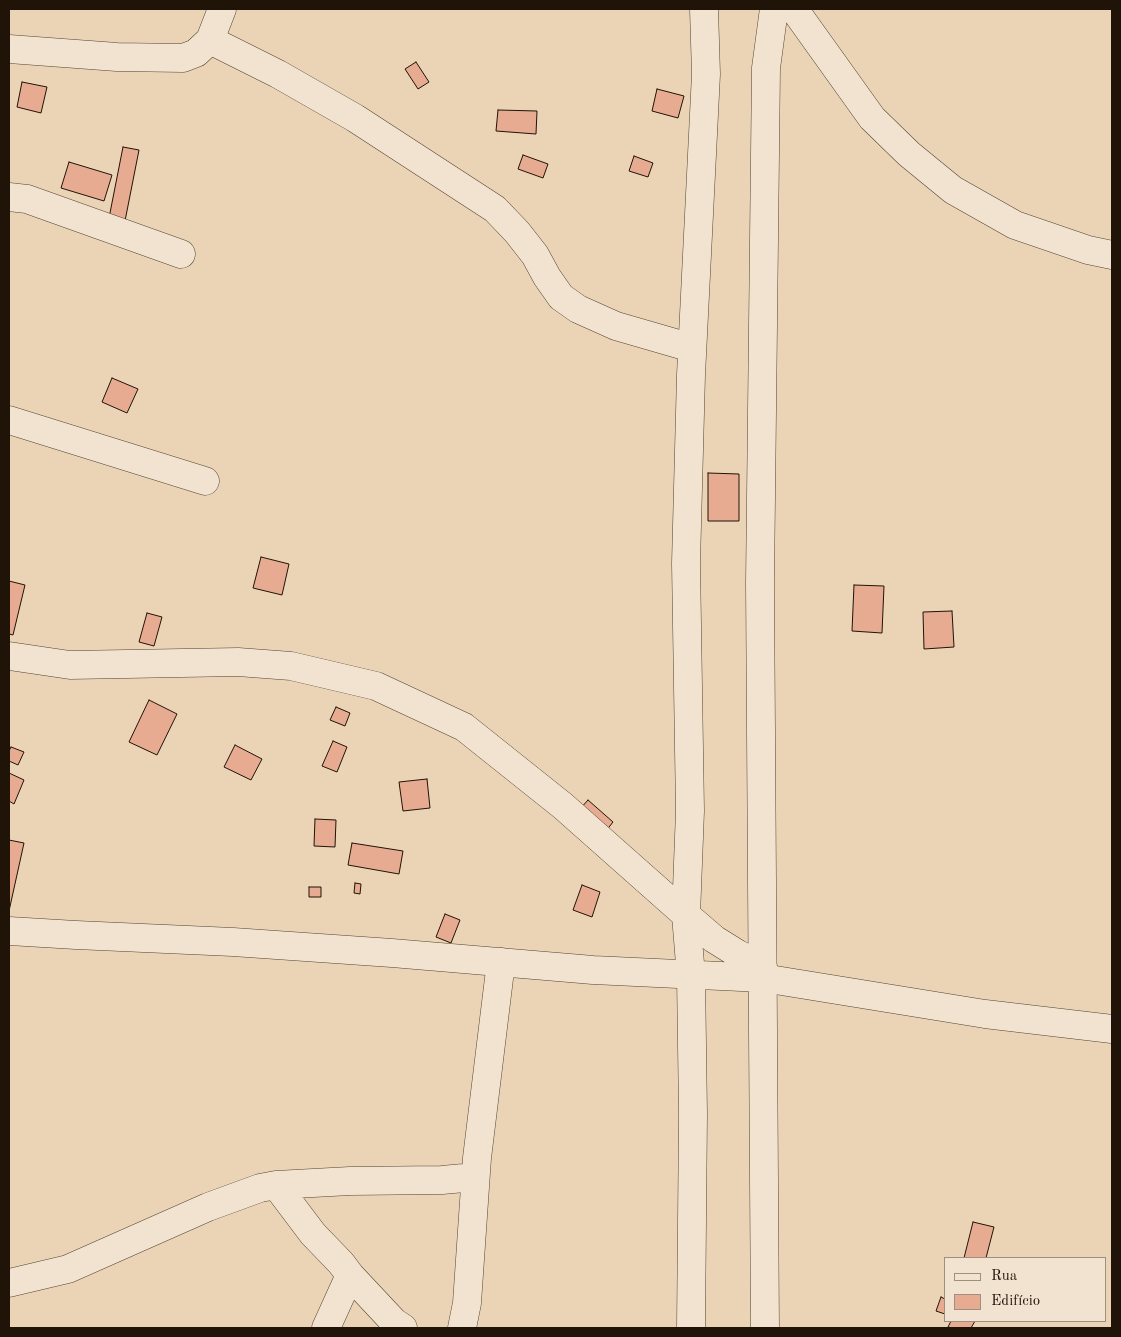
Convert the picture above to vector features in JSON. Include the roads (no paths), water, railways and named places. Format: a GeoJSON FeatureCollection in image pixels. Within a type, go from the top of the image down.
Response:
{"type":"FeatureCollection","features":[{"type":"Feature","properties":{"kind":"street"},"geometry":{"type":"LineString","coordinates":[[9,49],[117,57],[183,58],[196,53],[210,40],[222,9]]}},
{"type":"Feature","properties":{"kind":"street"},"geometry":{"type":"LineString","coordinates":[[691,1328],[693,1114],[691,976],[686,915],[690,802],[686,563],[692,348],[706,74],[704,9]]}},
{"type":"Feature","properties":{"kind":"street"},"geometry":{"type":"LineString","coordinates":[[766,1328],[760,583],[766,68],[774,9]]}},
{"type":"Feature","properties":{"kind":"street"},"geometry":{"type":"LineString","coordinates":[[794,9],[872,118],[909,154],[953,190],[1015,225],[1088,250],[1112,254]]}},
{"type":"Feature","properties":{"kind":"street"},"geometry":{"type":"LineString","coordinates":[[210,40],[278,74],[355,118],[495,210],[518,232],[561,297],[578,309],[616,326],[692,348]]}},
{"type":"Feature","properties":{"kind":"street"},"geometry":{"type":"LineString","coordinates":[[9,197],[27,199],[181,254]]}},
{"type":"Feature","properties":{"kind":"street"},"geometry":{"type":"LineString","coordinates":[[9,420],[205,481]]}},
{"type":"Feature","properties":{"kind":"street"},"geometry":{"type":"LineString","coordinates":[[9,656],[70,665],[238,662],[291,666],[376,686],[464,727],[570,812],[714,938],[763,972]]}},
{"type":"Feature","properties":{"kind":"street"},"geometry":{"type":"LineString","coordinates":[[9,931],[272,945],[691,976],[763,972],[985,1014],[1112,1029]]}},
{"type":"Feature","properties":{"kind":"street"},"geometry":{"type":"LineString","coordinates":[[462,1328],[467,1303],[475,1177],[502,962]]}},
{"type":"Feature","properties":{"kind":"street"},"geometry":{"type":"LineString","coordinates":[[9,1283],[68,1269],[208,1207],[260,1188],[276,1185],[350,1181],[442,1180],[475,1177]]}},
{"type":"Feature","properties":{"kind":"street"},"geometry":{"type":"LineString","coordinates":[[276,1185],[313,1234],[394,1322],[403,1328]]}},
{"type":"Feature","properties":{"kind":"street"},"geometry":{"type":"LineString","coordinates":[[326,1328],[350,1275]]}}]}
